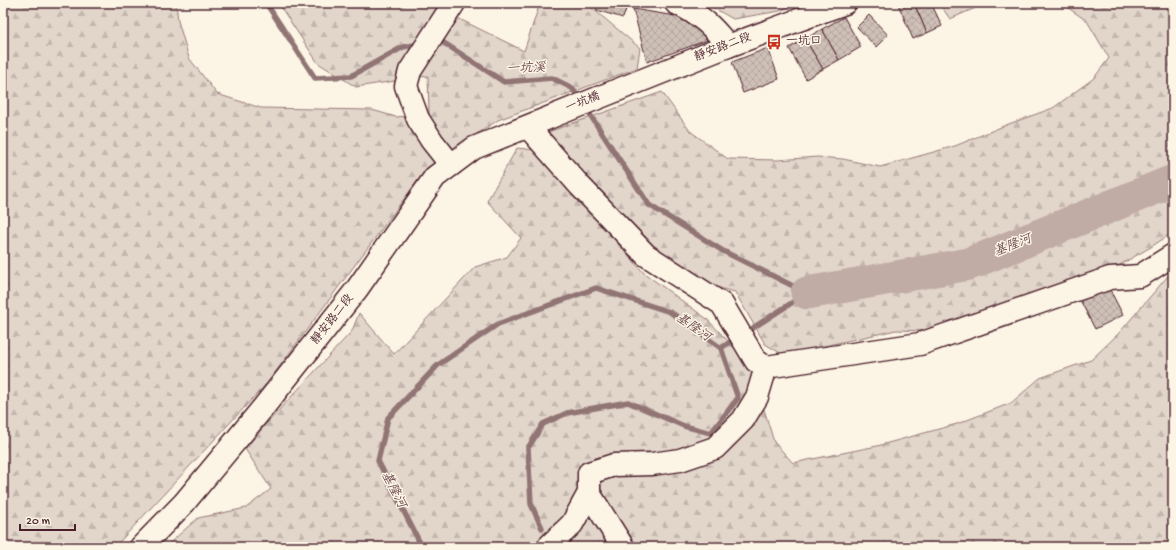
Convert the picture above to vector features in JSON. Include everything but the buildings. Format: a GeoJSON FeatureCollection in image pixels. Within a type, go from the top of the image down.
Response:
{"type":"FeatureCollection","features":[{"type":"Feature","properties":{"kind":"street"},"geometry":{"type":"LineString","coordinates":[[676,3],[692,11],[716,30],[728,46]]}},
{"type":"Feature","properties":{"kind":"street","name":"靜安路二段"},"geometry":{"type":"LineString","coordinates":[[625,86],[845,3]]}},
{"type":"Feature","properties":{"kind":"street"},"geometry":{"type":"LineString","coordinates":[[451,165],[432,142],[418,119],[406,86],[410,71],[452,5]]}},
{"type":"Feature","properties":{"kind":"street","name":"一坑橋"},"geometry":{"type":"LineString","coordinates":[[535,124],[625,86]]}},
{"type":"Feature","properties":{"kind":"street"},"geometry":{"type":"LineString","coordinates":[[535,124],[580,186],[646,255],[722,304],[761,364],[757,397],[743,420],[715,448],[680,460],[652,464],[614,465],[589,473],[589,493],[572,524],[548,547]]}},
{"type":"Feature","properties":{"kind":"street","name":"靜安路二段"},"geometry":{"type":"LineString","coordinates":[[141,547],[184,503],[262,409],[357,289],[435,177],[474,148],[535,124]]}},
{"type":"Feature","properties":{"kind":"street"},"geometry":{"type":"LineString","coordinates":[[761,364],[920,344],[1110,278],[1140,276],[1173,255]]}},
{"type":"Feature","properties":{"kind":"street"},"geometry":{"type":"LineString","coordinates":[[589,493],[623,547]]}},
{"type":"Feature","properties":{"kind":"green space"},"geometry":{"type":"Polygon","coordinates":[[[3,3],[176,3],[178,21],[189,58],[217,94],[261,108],[372,110],[396,117],[429,114],[428,76],[356,87],[318,63],[278,3],[427,3],[524,51],[540,3],[595,3],[592,8],[640,48],[637,68],[498,120],[427,168],[268,382],[114,547],[3,547],[3,3]]]}},
{"type":"Feature","properties":{"kind":"green space"},"geometry":{"type":"Polygon","coordinates":[[[705,3],[798,3],[780,11],[733,19],[705,3]]]}},
{"type":"Feature","properties":{"kind":"green space"},"geometry":{"type":"Polygon","coordinates":[[[939,3],[987,3],[950,19],[939,3]]]}},
{"type":"Feature","properties":{"kind":"green space"},"geometry":{"type":"Polygon","coordinates":[[[1061,3],[1173,3],[1173,232],[1151,247],[1111,270],[927,331],[896,330],[782,354],[765,344],[735,292],[715,287],[650,251],[548,132],[662,92],[690,131],[728,159],[778,160],[817,157],[843,159],[880,167],[955,146],[1053,108],[1094,78],[1109,58],[1087,21],[1061,3]]]}},
{"type":"Feature","properties":{"kind":"green space"},"geometry":{"type":"Polygon","coordinates":[[[517,148],[535,150],[644,273],[707,319],[746,360],[757,374],[762,403],[774,442],[793,463],[877,446],[957,424],[1011,403],[1040,378],[1091,360],[1119,333],[1173,270],[1173,547],[165,547],[198,518],[246,508],[271,489],[245,449],[352,331],[359,313],[394,354],[475,267],[507,257],[521,238],[487,201],[517,148]]]}},
{"type":"Feature","properties":{"kind":"waterway","name":"一坑溪"},"geometry":{"type":"LineString","coordinates":[[266,3],[315,78],[351,76],[403,47],[420,44]]}},
{"type":"Feature","properties":{"kind":"waterway","name":"一坑溪"},"geometry":{"type":"LineString","coordinates":[[436,42],[441,41],[504,82],[552,78],[572,88],[580,100]]}},
{"type":"Feature","properties":{"kind":"waterway","name":"一坑溪"},"geometry":{"type":"LineString","coordinates":[[585,107],[649,205],[723,251],[807,293]]}},
{"type":"Feature","properties":{"kind":"waterway","name":"基隆河"},"geometry":{"type":"LineString","coordinates":[[807,293],[969,264],[1173,181]]}},
{"type":"Feature","properties":{"kind":"waterway","name":"基隆河"},"geometry":{"type":"LineString","coordinates":[[417,547],[420,543],[378,461],[388,418],[438,365],[498,324],[596,288],[670,312],[721,348],[738,337]]}},
{"type":"Feature","properties":{"kind":"waterway","name":"基隆河"},"geometry":{"type":"LineString","coordinates":[[745,333],[807,293]]}},
{"type":"Feature","properties":{"kind":"waterway"},"geometry":{"type":"LineString","coordinates":[[542,528],[531,504],[528,448],[543,424],[567,413],[628,402],[684,426],[711,433],[738,398],[721,348]]}},
{"type":"Feature","properties":{"kind":"place","name":"一坑口"},"geometry":{"type":"Point","coordinates":[774,42]}}]}
